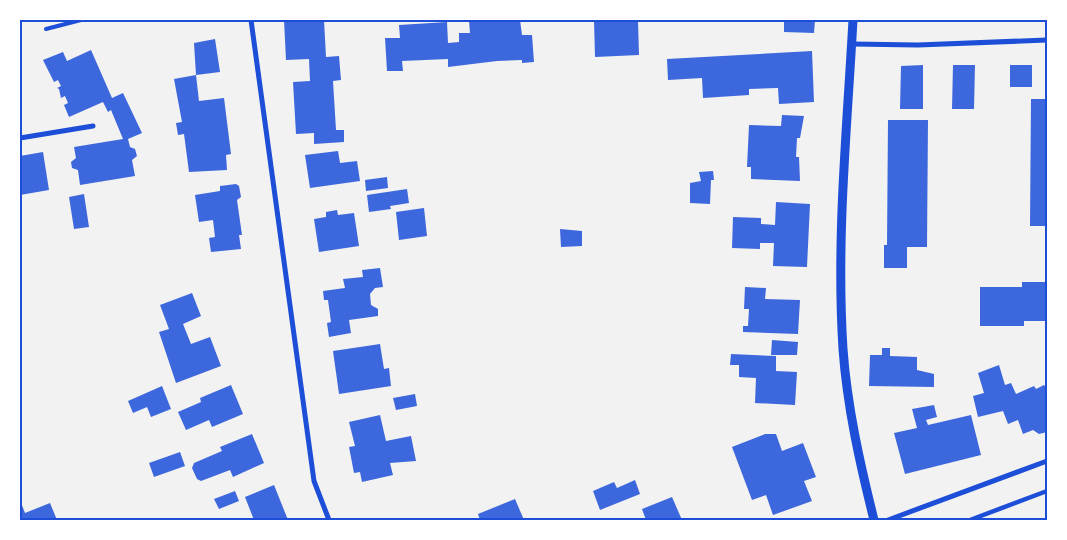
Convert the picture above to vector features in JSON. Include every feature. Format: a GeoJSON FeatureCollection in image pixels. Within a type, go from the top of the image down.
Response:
{"type":"FeatureCollection","features":[{"type":"Feature","properties":{"kind":"street"},"geometry":{"type":"LineString","coordinates":[[251,20],[314,481],[329,520]]}},
{"type":"Feature","properties":{"kind":"street"},"geometry":{"type":"LineString","coordinates":[[854,20],[844,161],[841,258],[843,350],[856,440],[874,520]]}},
{"type":"Feature","properties":{"kind":"street"},"geometry":{"type":"LineString","coordinates":[[852,44],[918,45],[1047,40]]}},
{"type":"Feature","properties":{"kind":"street"},"geometry":{"type":"LineString","coordinates":[[20,138],[93,126]]}},
{"type":"Feature","properties":{"kind":"street"},"geometry":{"type":"LineString","coordinates":[[888,520],[1047,461]]}},
{"type":"Feature","properties":{"kind":"street"},"geometry":{"type":"LineString","coordinates":[[970,520],[1047,491]]}},
{"type":"Feature","properties":{"kind":"lane"},"geometry":{"type":"LineString","coordinates":[[46,30],[81,20]]}},
{"type":"Feature","properties":{"kind":"building"},"geometry":{"type":"Polygon","coordinates":[[[284,20],[324,20],[326,57],[339,56],[341,80],[333,81],[336,130],[344,130],[344,142],[314,144],[314,133],[296,134],[293,82],[310,81],[309,59],[286,60],[284,20]]]}},
{"type":"Feature","properties":{"kind":"building"},"geometry":{"type":"Polygon","coordinates":[[[469,20],[520,20],[522,35],[532,35],[534,62],[522,63],[522,60],[497,61],[448,67],[448,59],[402,61],[403,71],[387,71],[385,38],[400,38],[399,25],[447,22],[448,43],[459,42],[459,33],[470,33],[469,20]]]}},
{"type":"Feature","properties":{"kind":"building"},"geometry":{"type":"Polygon","coordinates":[[[594,20],[638,20],[639,55],[595,57],[594,20]]]}},
{"type":"Feature","properties":{"kind":"building"},"geometry":{"type":"Polygon","coordinates":[[[784,20],[815,20],[814,33],[784,32],[784,20]]]}},
{"type":"Feature","properties":{"kind":"building"},"geometry":{"type":"Polygon","coordinates":[[[215,39],[220,72],[196,75],[194,43],[215,39]]]}},
{"type":"Feature","properties":{"kind":"building"},"geometry":{"type":"Polygon","coordinates":[[[91,50],[112,98],[123,93],[142,133],[128,139],[130,147],[135,149],[137,156],[132,160],[135,176],[80,185],[78,170],[72,168],[71,162],[76,158],[74,147],[123,139],[111,110],[108,112],[103,102],[69,117],[64,105],[68,103],[65,96],[61,98],[57,88],[61,86],[58,80],[54,82],[43,60],[63,52],[67,61],[91,50]]]}},
{"type":"Feature","properties":{"kind":"building"},"geometry":{"type":"Polygon","coordinates":[[[812,51],[814,102],[779,104],[778,88],[749,89],[749,95],[703,98],[702,78],[668,80],[667,59],[812,51]]]}},
{"type":"Feature","properties":{"kind":"building"},"geometry":{"type":"Polygon","coordinates":[[[923,65],[923,109],[900,109],[901,66],[923,65]]]}},
{"type":"Feature","properties":{"kind":"building"},"geometry":{"type":"Polygon","coordinates":[[[953,65],[975,65],[974,109],[952,109],[953,65]]]}},
{"type":"Feature","properties":{"kind":"building"},"geometry":{"type":"Polygon","coordinates":[[[1010,65],[1032,65],[1032,87],[1010,87],[1010,65]]]}},
{"type":"Feature","properties":{"kind":"building"},"geometry":{"type":"Polygon","coordinates":[[[196,75],[199,101],[224,98],[231,154],[226,155],[227,170],[189,172],[184,134],[178,135],[176,123],[182,122],[174,79],[196,75]]]}},
{"type":"Feature","properties":{"kind":"building"},"geometry":{"type":"Polygon","coordinates":[[[1031,99],[1047,99],[1047,226],[1030,226],[1031,99]]]}},
{"type":"Feature","properties":{"kind":"building"},"geometry":{"type":"Polygon","coordinates":[[[782,115],[804,116],[800,138],[797,138],[796,157],[799,157],[800,181],[751,179],[751,167],[747,167],[749,125],[781,126],[782,115]]]}},
{"type":"Feature","properties":{"kind":"building"},"geometry":{"type":"Polygon","coordinates":[[[888,120],[928,120],[927,247],[907,247],[907,268],[884,268],[884,245],[887,245],[888,120]]]}},
{"type":"Feature","properties":{"kind":"building"},"geometry":{"type":"Polygon","coordinates":[[[338,151],[340,163],[357,161],[360,181],[310,188],[305,155],[338,151]]]}},
{"type":"Feature","properties":{"kind":"building"},"geometry":{"type":"Polygon","coordinates":[[[43,152],[49,190],[20,195],[20,156],[43,152]]]}},
{"type":"Feature","properties":{"kind":"building"},"geometry":{"type":"Polygon","coordinates":[[[713,171],[714,180],[711,180],[710,204],[690,203],[690,183],[701,181],[699,172],[713,171]]]}},
{"type":"Feature","properties":{"kind":"building"},"geometry":{"type":"Polygon","coordinates":[[[387,177],[388,188],[366,191],[365,180],[387,177]]]}},
{"type":"Feature","properties":{"kind":"building"},"geometry":{"type":"Polygon","coordinates":[[[236,184],[239,186],[241,197],[237,200],[242,235],[239,235],[241,249],[211,252],[209,238],[215,237],[213,220],[199,222],[195,195],[220,191],[220,186],[236,184]]]}},
{"type":"Feature","properties":{"kind":"building"},"geometry":{"type":"Polygon","coordinates":[[[407,189],[409,203],[390,206],[391,209],[369,212],[367,195],[407,189]]]}},
{"type":"Feature","properties":{"kind":"building"},"geometry":{"type":"Polygon","coordinates":[[[84,194],[89,227],[74,229],[69,197],[84,194]]]}},
{"type":"Feature","properties":{"kind":"building"},"geometry":{"type":"Polygon","coordinates":[[[776,202],[810,204],[807,267],[773,266],[774,243],[760,243],[760,249],[732,248],[733,217],[761,218],[761,224],[775,225],[776,202]]]}},
{"type":"Feature","properties":{"kind":"building"},"geometry":{"type":"Polygon","coordinates":[[[424,208],[427,236],[399,240],[396,212],[424,208]]]}},
{"type":"Feature","properties":{"kind":"building"},"geometry":{"type":"Polygon","coordinates":[[[337,210],[338,215],[354,213],[359,246],[319,252],[314,219],[326,217],[326,212],[337,210]]]}},
{"type":"Feature","properties":{"kind":"building"},"geometry":{"type":"Polygon","coordinates":[[[560,229],[582,231],[582,246],[561,247],[560,229]]]}},
{"type":"Feature","properties":{"kind":"building"},"geometry":{"type":"Polygon","coordinates":[[[380,268],[383,287],[375,288],[370,294],[371,305],[378,309],[378,316],[349,320],[351,333],[329,337],[327,323],[331,322],[328,300],[324,300],[323,291],[345,288],[343,279],[363,277],[362,270],[380,268]]]}},
{"type":"Feature","properties":{"kind":"building"},"geometry":{"type":"Polygon","coordinates":[[[1022,282],[1047,282],[1047,321],[1024,321],[1024,326],[980,326],[980,287],[1022,287],[1022,282]]]}},
{"type":"Feature","properties":{"kind":"building"},"geometry":{"type":"Polygon","coordinates":[[[745,287],[766,288],[765,299],[800,300],[798,334],[743,332],[743,326],[748,326],[749,309],[744,309],[745,287]]]}},
{"type":"Feature","properties":{"kind":"building"},"geometry":{"type":"Polygon","coordinates":[[[192,293],[201,316],[183,324],[191,344],[210,337],[221,366],[176,383],[159,332],[169,329],[160,305],[192,293]]]}},
{"type":"Feature","properties":{"kind":"building"},"geometry":{"type":"Polygon","coordinates":[[[772,340],[798,342],[797,355],[771,355],[772,340]]]}},
{"type":"Feature","properties":{"kind":"building"},"geometry":{"type":"Polygon","coordinates":[[[380,344],[384,369],[389,368],[391,386],[339,394],[333,351],[380,344]]]}},
{"type":"Feature","properties":{"kind":"building"},"geometry":{"type":"Polygon","coordinates":[[[882,348],[890,348],[890,356],[917,357],[917,370],[934,374],[934,387],[869,386],[870,355],[882,355],[882,348]]]}},
{"type":"Feature","properties":{"kind":"building"},"geometry":{"type":"Polygon","coordinates":[[[731,354],[776,356],[776,371],[797,372],[795,405],[755,403],[756,378],[739,377],[739,365],[730,365],[731,354]]]}},
{"type":"Feature","properties":{"kind":"building"},"geometry":{"type":"Polygon","coordinates":[[[999,365],[1005,385],[1011,383],[1016,394],[1034,386],[1036,389],[1044,385],[1047,388],[1047,432],[1039,434],[1033,430],[1023,434],[1018,420],[1008,424],[1003,411],[978,417],[973,396],[984,393],[978,373],[999,365]]]}},
{"type":"Feature","properties":{"kind":"building"},"geometry":{"type":"Polygon","coordinates":[[[231,385],[243,414],[212,427],[209,420],[186,430],[178,412],[201,402],[200,398],[231,385]]]}},
{"type":"Feature","properties":{"kind":"building"},"geometry":{"type":"Polygon","coordinates":[[[162,386],[171,409],[151,417],[147,407],[133,413],[128,401],[162,386]]]}},
{"type":"Feature","properties":{"kind":"building"},"geometry":{"type":"Polygon","coordinates":[[[415,394],[417,406],[396,410],[393,398],[415,394]]]}},
{"type":"Feature","properties":{"kind":"building"},"geometry":{"type":"Polygon","coordinates":[[[934,405],[937,417],[926,420],[928,425],[971,415],[981,455],[905,474],[894,433],[917,428],[912,409],[934,405]]]}},
{"type":"Feature","properties":{"kind":"building"},"geometry":{"type":"Polygon","coordinates":[[[380,415],[386,441],[411,436],[416,461],[390,463],[393,475],[362,482],[360,472],[354,473],[349,447],[355,446],[349,422],[380,415]]]}},
{"type":"Feature","properties":{"kind":"building"},"geometry":{"type":"Polygon","coordinates":[[[252,434],[264,463],[233,477],[230,470],[201,481],[197,479],[192,468],[194,463],[222,451],[220,447],[252,434]]]}},
{"type":"Feature","properties":{"kind":"building"},"geometry":{"type":"Polygon","coordinates":[[[765,434],[776,434],[782,451],[803,443],[816,477],[804,481],[812,501],[773,515],[766,495],[752,500],[732,447],[765,434]]]}},
{"type":"Feature","properties":{"kind":"building"},"geometry":{"type":"Polygon","coordinates":[[[180,452],[185,466],[154,477],[149,463],[180,452]]]}},
{"type":"Feature","properties":{"kind":"building"},"geometry":{"type":"Polygon","coordinates":[[[635,480],[640,494],[600,510],[593,491],[614,482],[617,488],[635,480]]]}},
{"type":"Feature","properties":{"kind":"building"},"geometry":{"type":"Polygon","coordinates":[[[274,485],[288,520],[254,520],[245,497],[274,485]]]}},
{"type":"Feature","properties":{"kind":"building"},"geometry":{"type":"Polygon","coordinates":[[[235,491],[239,501],[219,509],[214,499],[235,491]]]}},
{"type":"Feature","properties":{"kind":"building"},"geometry":{"type":"Polygon","coordinates":[[[672,497],[682,520],[646,520],[642,509],[672,497]]]}},
{"type":"Feature","properties":{"kind":"building"},"geometry":{"type":"Polygon","coordinates":[[[515,499],[524,520],[480,520],[478,514],[515,499]]]}},
{"type":"Feature","properties":{"kind":"building"},"geometry":{"type":"Polygon","coordinates":[[[20,500],[25,513],[50,503],[57,520],[20,520],[20,500]]]}}]}
